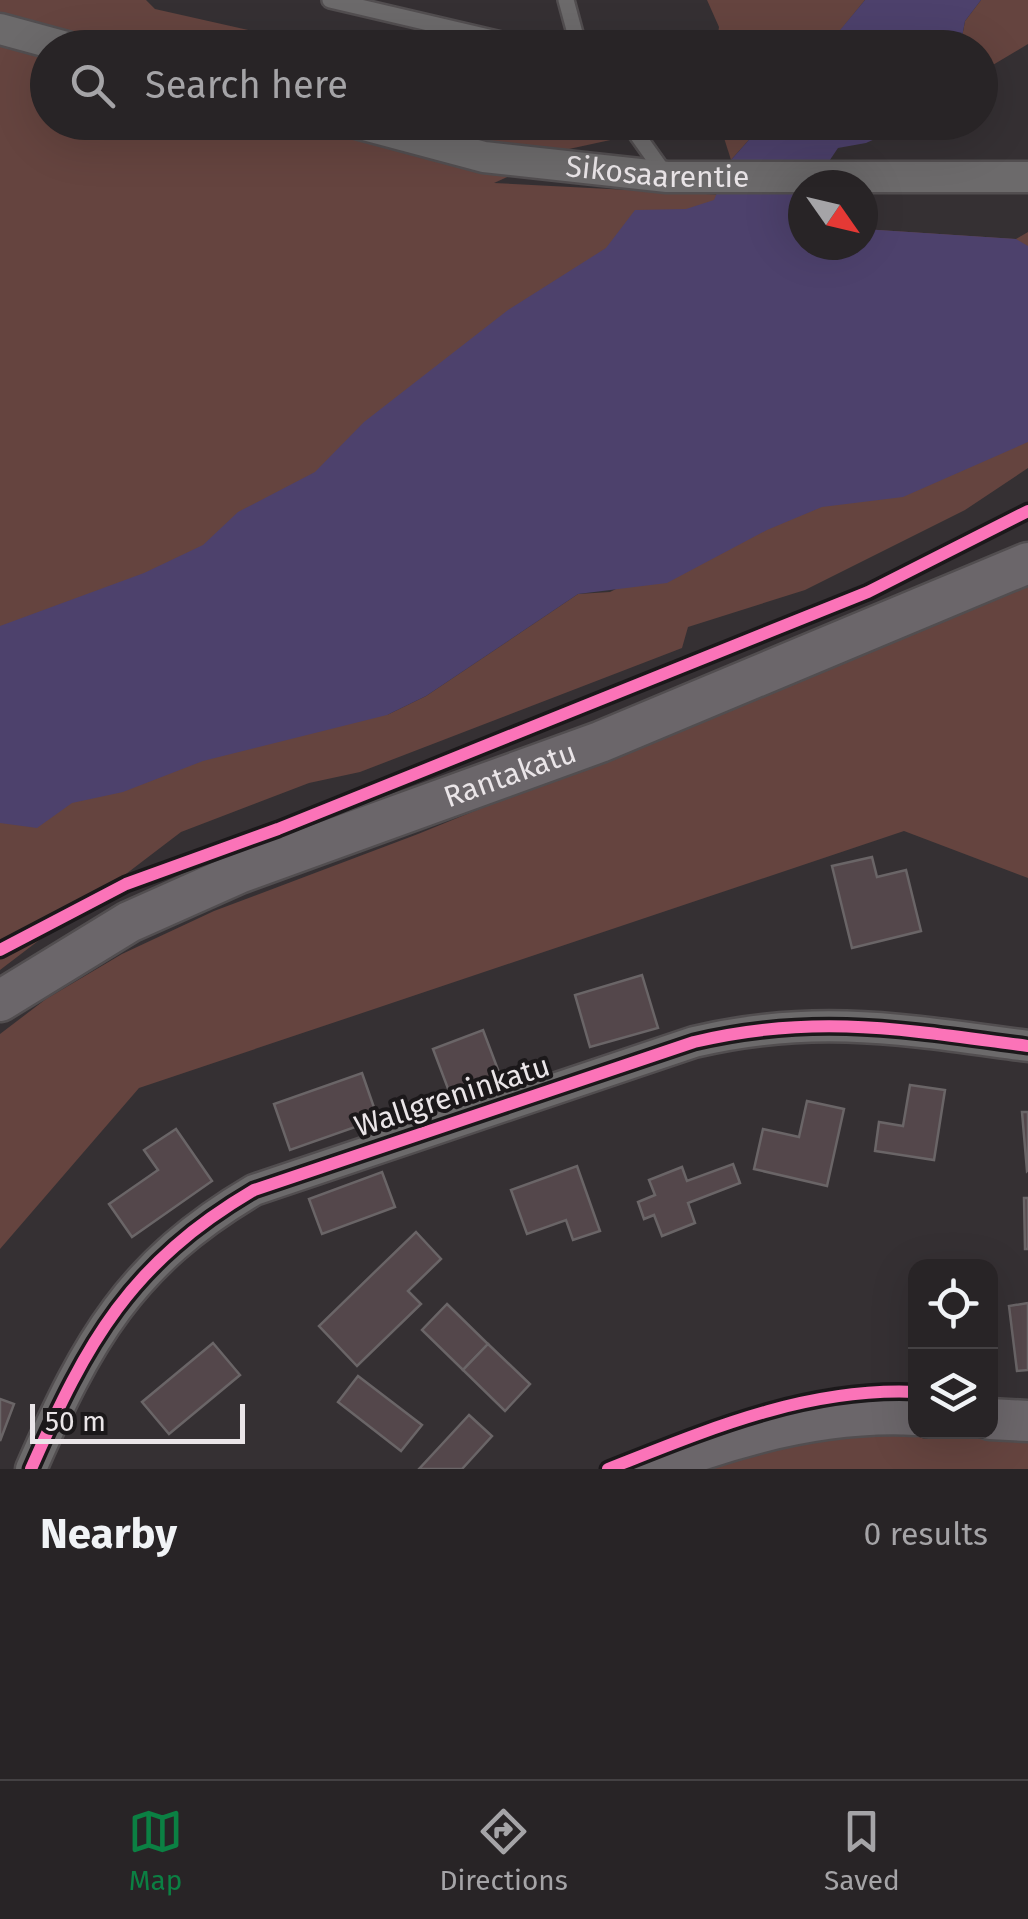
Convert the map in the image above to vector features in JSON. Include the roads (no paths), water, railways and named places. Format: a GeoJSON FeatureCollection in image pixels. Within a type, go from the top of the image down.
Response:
{"type":"FeatureCollection","features":[{"type":"Feature","properties":{"kind":"street"},"geometry":{"type":"LineString","coordinates":[[0,29],[30,37]]}},
{"type":"Feature","properties":{"kind":"street","name":"Sikosaarentie"},"geometry":{"type":"LineString","coordinates":[[420,140],[484,157],[667,177],[1028,177]]}},
{"type":"Feature","properties":{"kind":"street","name":"Rantakatu"},"geometry":{"type":"LineString","coordinates":[[0,1001],[128,922],[239,873],[600,742],[1028,563]]}},
{"type":"Feature","properties":{"kind":"street","name":"Wallgreninkatu"},"geometry":{"type":"LineString","coordinates":[[31,1469],[72,1374],[120,1302],[196,1227],[272,1183],[737,1032],[853,1023],[1028,1046]]}},
{"type":"Feature","properties":{"kind":"street"},"geometry":{"type":"LineString","coordinates":[[657,1468],[756,1433],[826,1420],[908,1415]]}},
{"type":"Feature","properties":{"kind":"street"},"geometry":{"type":"LineString","coordinates":[[998,1418],[1028,1420]]}},
{"type":"Feature","properties":{"kind":"lane"},"geometry":{"type":"LineString","coordinates":[[330,0],[459,30]]}},
{"type":"Feature","properties":{"kind":"lane"},"geometry":{"type":"LineString","coordinates":[[566,0],[575,30]]}},
{"type":"Feature","properties":{"kind":"lane"},"geometry":{"type":"LineString","coordinates":[[641,140],[667,177]]}}]}
